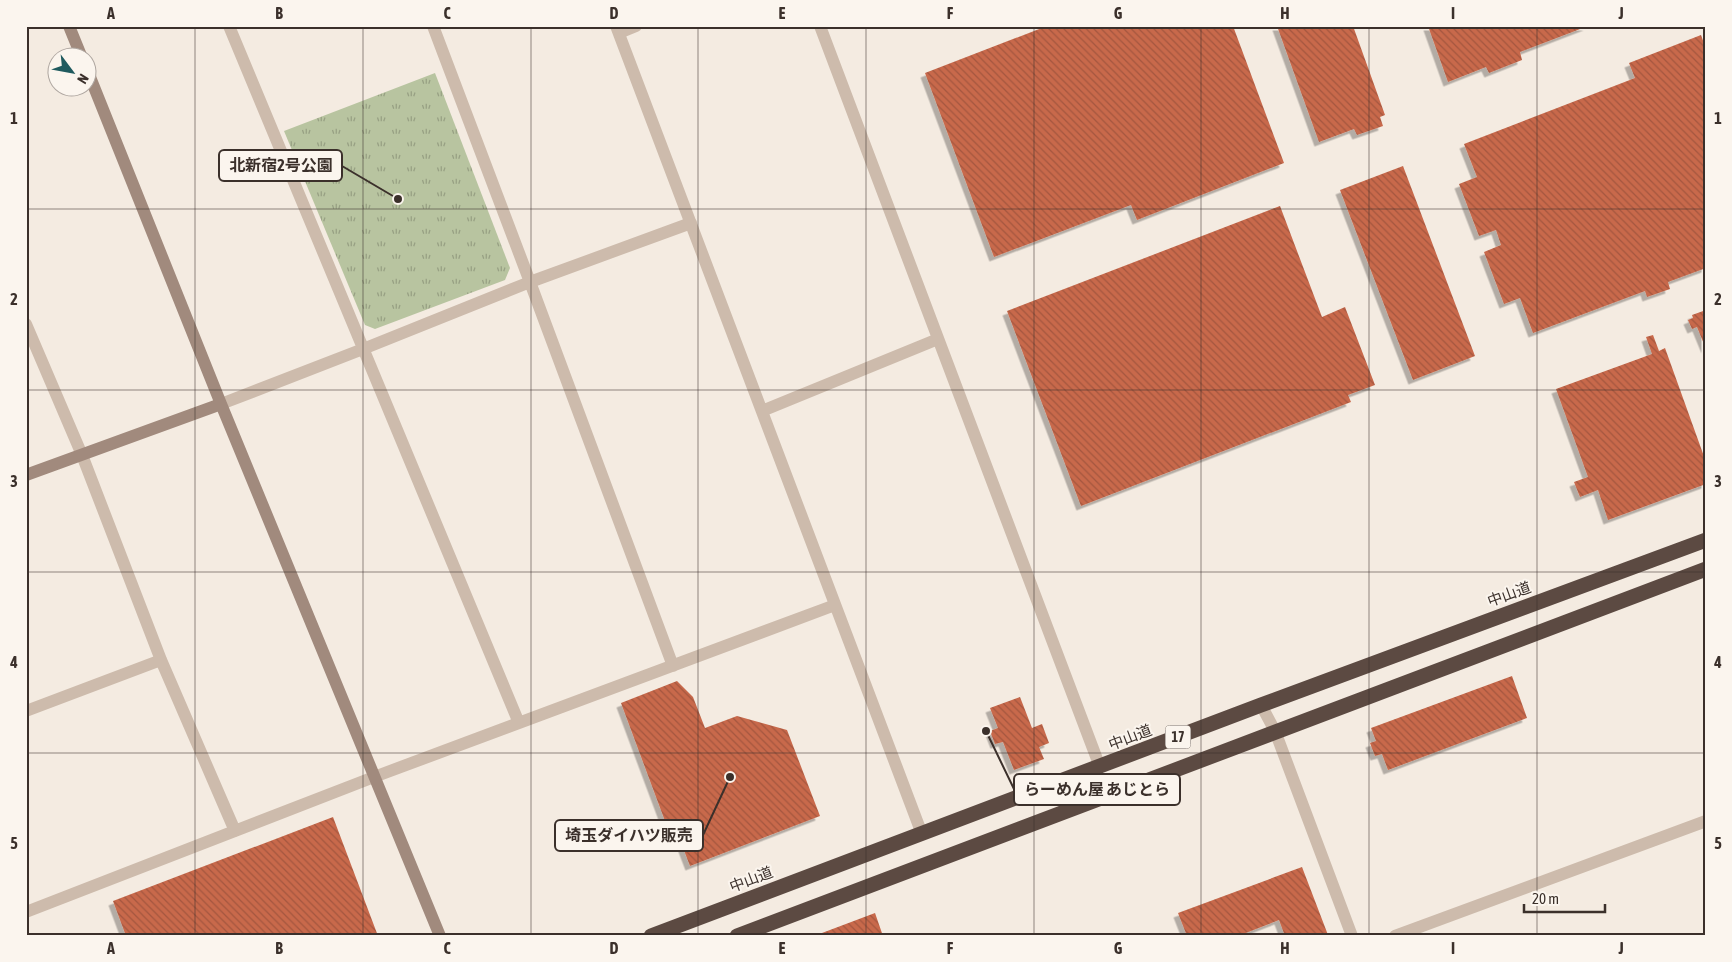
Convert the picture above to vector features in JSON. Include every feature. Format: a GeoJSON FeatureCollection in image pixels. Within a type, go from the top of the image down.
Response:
{"type":"FeatureCollection","features":[{"type":"Feature","properties":{"kind":"highway","name":"中山道"},"geometry":{"type":"LineString","coordinates":[[651,936],[1261,705],[1706,540]]}},
{"type":"Feature","properties":{"kind":"highway","name":"17"},"geometry":{"type":"LineString","coordinates":[[737,936],[1706,569]]}},
{"type":"Feature","properties":{"kind":"street"},"geometry":{"type":"LineString","coordinates":[[69,26],[78,48]]}},
{"type":"Feature","properties":{"kind":"street"},"geometry":{"type":"LineString","coordinates":[[229,26],[519,723]]}},
{"type":"Feature","properties":{"kind":"street"},"geometry":{"type":"LineString","coordinates":[[433,26],[673,666]]}},
{"type":"Feature","properties":{"kind":"street"},"geometry":{"type":"LineString","coordinates":[[636,26],[618,30],[922,834]]}},
{"type":"Feature","properties":{"kind":"street"},"geometry":{"type":"LineString","coordinates":[[820,26],[1100,767]]}},
{"type":"Feature","properties":{"kind":"street"},"geometry":{"type":"LineString","coordinates":[[98,97],[221,404],[440,936]]}},
{"type":"Feature","properties":{"kind":"street"},"geometry":{"type":"LineString","coordinates":[[26,475],[221,404],[530,282],[691,223]]}},
{"type":"Feature","properties":{"kind":"street"},"geometry":{"type":"LineString","coordinates":[[26,324],[82,455],[161,660],[235,831]]}},
{"type":"Feature","properties":{"kind":"street"},"geometry":{"type":"LineString","coordinates":[[762,412],[938,339]]}},
{"type":"Feature","properties":{"kind":"street"},"geometry":{"type":"LineString","coordinates":[[26,912],[374,777],[836,605]]}},
{"type":"Feature","properties":{"kind":"street"},"geometry":{"type":"LineString","coordinates":[[26,712],[161,660]]}},
{"type":"Feature","properties":{"kind":"street"},"geometry":{"type":"LineString","coordinates":[[1261,705],[1275,731],[1352,936]]}},
{"type":"Feature","properties":{"kind":"street"},"geometry":{"type":"LineString","coordinates":[[1395,936],[1706,820]]}},
{"type":"Feature","properties":{"kind":"green space"},"geometry":{"type":"Polygon","coordinates":[[[435,73],[510,268],[505,280],[375,329],[365,325],[284,131],[435,73]]]}},
{"type":"Feature","properties":{"kind":"building"},"geometry":{"type":"Polygon","coordinates":[[[1047,26],[1233,26],[1284,163],[1137,220],[1131,205],[994,257],[925,73],[1047,26]]]}},
{"type":"Feature","properties":{"kind":"building"},"geometry":{"type":"Polygon","coordinates":[[[1277,26],[1353,26],[1385,115],[1380,117],[1383,126],[1357,135],[1354,129],[1319,142],[1277,26]]]}},
{"type":"Feature","properties":{"kind":"building"},"geometry":{"type":"Polygon","coordinates":[[[1428,26],[1588,26],[1520,52],[1522,60],[1489,73],[1486,67],[1448,82],[1428,26]]]}},
{"type":"Feature","properties":{"kind":"building"},"geometry":{"type":"Polygon","coordinates":[[[1701,35],[1706,49],[1706,268],[1668,282],[1670,289],[1647,297],[1645,291],[1533,333],[1520,298],[1504,304],[1484,252],[1501,245],[1496,230],[1479,236],[1459,184],[1477,177],[1464,144],[1635,78],[1629,63],[1701,35]]]}},
{"type":"Feature","properties":{"kind":"building"},"geometry":{"type":"Polygon","coordinates":[[[1403,166],[1475,356],[1413,380],[1340,190],[1403,166]]]}},
{"type":"Feature","properties":{"kind":"building"},"geometry":{"type":"Polygon","coordinates":[[[1280,206],[1322,317],[1345,307],[1375,385],[1348,395],[1351,402],[1081,506],[1007,311],[1280,206]]]}},
{"type":"Feature","properties":{"kind":"building"},"geometry":{"type":"Polygon","coordinates":[[[1706,310],[1706,349],[1697,327],[1692,329],[1688,320],[1693,318],[1692,315],[1706,310]]]}},
{"type":"Feature","properties":{"kind":"building"},"geometry":{"type":"Polygon","coordinates":[[[1653,335],[1659,351],[1665,348],[1706,462],[1706,484],[1608,520],[1598,490],[1580,497],[1574,482],[1588,477],[1556,389],[1652,354],[1646,337],[1653,335]]]}},
{"type":"Feature","properties":{"kind":"building"},"geometry":{"type":"Polygon","coordinates":[[[1512,676],[1527,718],[1388,770],[1382,754],[1375,756],[1370,743],[1376,741],[1371,728],[1512,676]]]}},
{"type":"Feature","properties":{"kind":"building"},"geometry":{"type":"Polygon","coordinates":[[[677,681],[693,697],[705,728],[737,716],[787,730],[820,816],[690,866],[672,819],[665,821],[621,703],[677,681]]]}},
{"type":"Feature","properties":{"kind":"building"},"geometry":{"type":"Polygon","coordinates":[[[1020,697],[1032,728],[1042,724],[1049,743],[1039,747],[1044,759],[1014,770],[1003,742],[995,744],[990,731],[998,728],[990,708],[1020,697]]]}},
{"type":"Feature","properties":{"kind":"building"},"geometry":{"type":"Polygon","coordinates":[[[333,817],[378,936],[126,936],[113,901],[333,817]]]}},
{"type":"Feature","properties":{"kind":"building"},"geometry":{"type":"Polygon","coordinates":[[[1302,867],[1328,935],[1285,936],[1279,920],[1238,936],[1187,936],[1178,913],[1302,867]]]}},
{"type":"Feature","properties":{"kind":"building"},"geometry":{"type":"Polygon","coordinates":[[[875,913],[883,936],[814,936],[875,913]]]}},
{"type":"Feature","properties":{"kind":"place","name":"北新宿2号公園"},"geometry":{"type":"Point","coordinates":[398,199]}},
{"type":"Feature","properties":{"kind":"place","name":"らーめん屋 あじとら"},"geometry":{"type":"Point","coordinates":[986,731]}},
{"type":"Feature","properties":{"kind":"place","name":"埼玉ダイハツ販売"},"geometry":{"type":"Point","coordinates":[730,777]}}]}
